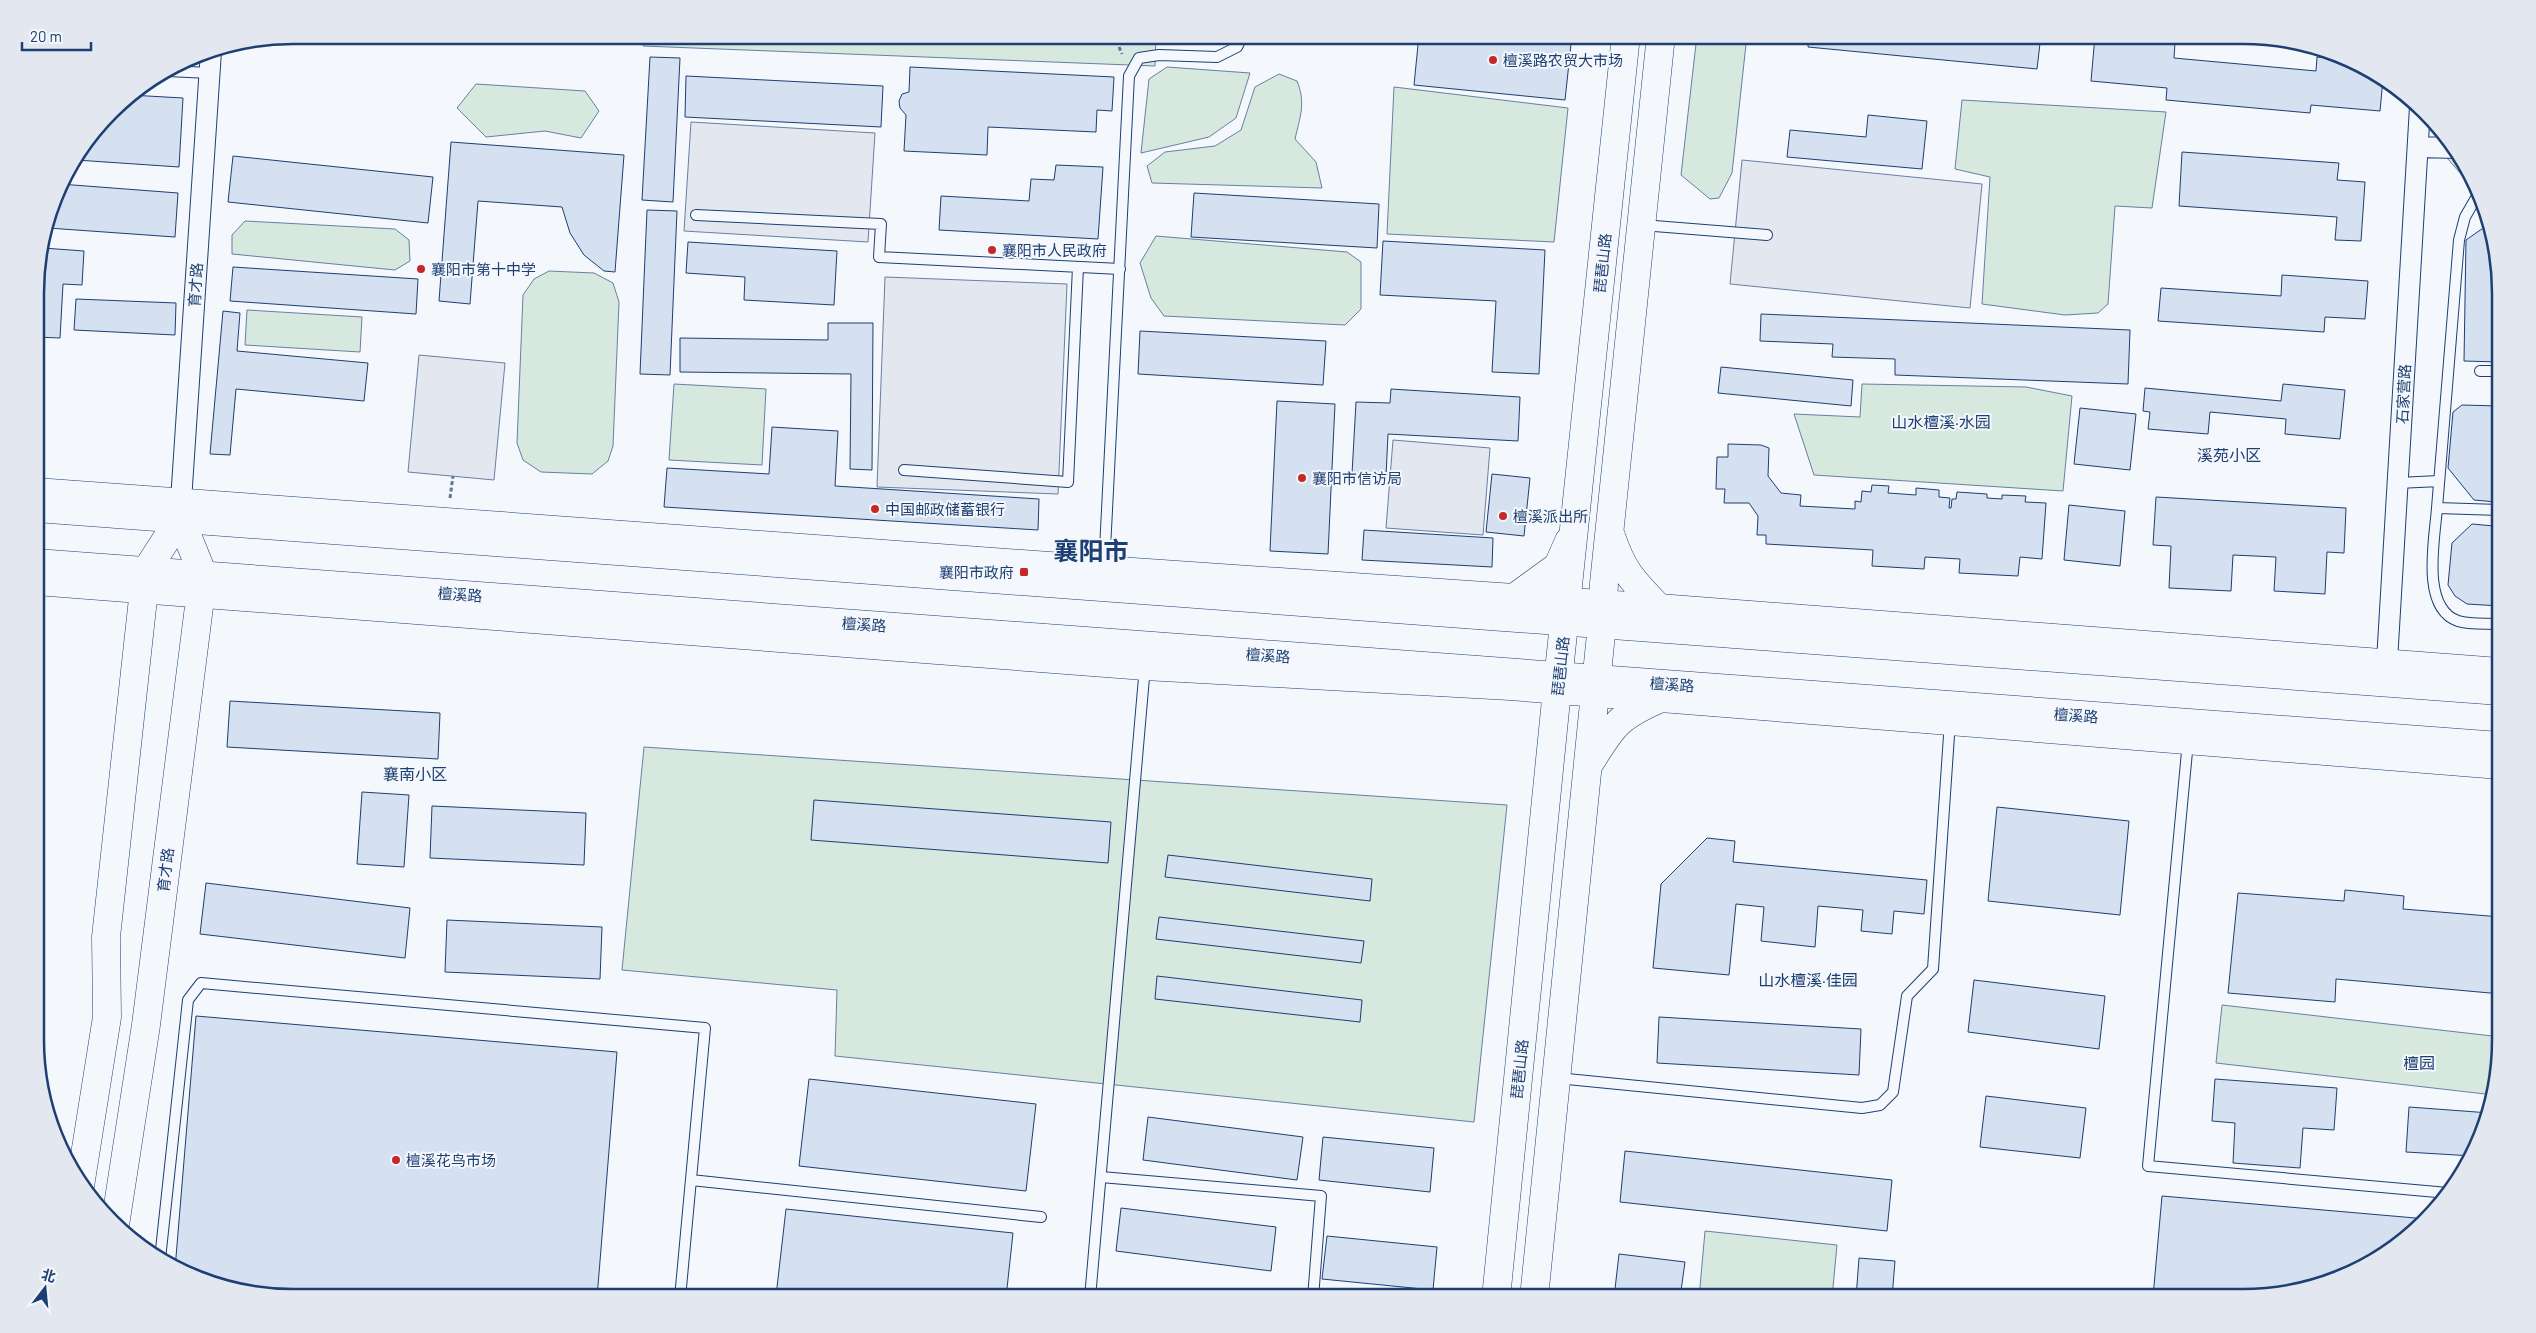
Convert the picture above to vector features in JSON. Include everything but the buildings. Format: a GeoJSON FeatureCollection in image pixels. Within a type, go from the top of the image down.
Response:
{"type":"FeatureCollection","features":[{"type":"Feature","properties":{"kind":"main road","name":"琵琶山路"},"geometry":{"type":"LineString","coordinates":[[1497,1289],[1550,757],[1625,44]]}},
{"type":"Feature","properties":{"kind":"main road"},"geometry":{"type":"LineString","coordinates":[[1535,1289],[1603,614],[1609,531],[1660,44]]}},
{"type":"Feature","properties":{"kind":"main road"},"geometry":{"type":"LineString","coordinates":[[44,493],[180,510],[2386,673],[2492,672]]}},
{"type":"Feature","properties":{"kind":"main road"},"geometry":{"type":"LineString","coordinates":[[44,508],[180,510]]}},
{"type":"Feature","properties":{"kind":"main road","name":"育才路"},"geometry":{"type":"LineString","coordinates":[[82,1173],[107,1017],[106,937],[145,580],[180,510]]}},
{"type":"Feature","properties":{"kind":"main road","name":"育才路"},"geometry":{"type":"LineString","coordinates":[[116,1215],[146,1024],[202,584],[180,510]]}},
{"type":"Feature","properties":{"kind":"main road"},"geometry":{"type":"LineString","coordinates":[[1514,598],[1558,566],[1574,531]]}},
{"type":"Feature","properties":{"kind":"main road"},"geometry":{"type":"LineString","coordinates":[[1609,531],[1620,564],[1659,608]]}},
{"type":"Feature","properties":{"kind":"main road","name":"檀溪路"},"geometry":{"type":"LineString","coordinates":[[44,564],[145,580],[1146,656],[2492,745]]}},
{"type":"Feature","properties":{"kind":"main road"},"geometry":{"type":"LineString","coordinates":[[1104,579],[1514,598],[1566,611]]}},
{"type":"Feature","properties":{"kind":"main road"},"geometry":{"type":"LineString","coordinates":[[44,581],[145,580]]}},
{"type":"Feature","properties":{"kind":"main road"},"geometry":{"type":"LineString","coordinates":[[1603,614],[1659,608],[2386,673],[2492,689]]}},
{"type":"Feature","properties":{"kind":"main road"},"geometry":{"type":"LineString","coordinates":[[1146,656],[1510,686],[1558,683]]}},
{"type":"Feature","properties":{"kind":"main road"},"geometry":{"type":"LineString","coordinates":[[1510,686],[1538,704],[1545,726],[1550,757]]}},
{"type":"Feature","properties":{"kind":"main road"},"geometry":{"type":"LineString","coordinates":[[1595,686],[1661,698],[2492,764]]}},
{"type":"Feature","properties":{"kind":"main road"},"geometry":{"type":"LineString","coordinates":[[1587,766],[1609,730],[1630,711],[1661,698]]}},
{"type":"Feature","properties":{"kind":"street","name":"育才路"},"geometry":{"type":"LineString","coordinates":[[180,510],[210,58]]}},
{"type":"Feature","properties":{"kind":"street","name":"石家营路"},"geometry":{"type":"LineString","coordinates":[[2386,673],[2419,118]]}},
{"type":"Feature","properties":{"kind":"street"},"geometry":{"type":"LineString","coordinates":[[2418,147],[2446,148]]}},
{"type":"Feature","properties":{"kind":"lane"},"geometry":{"type":"LineString","coordinates":[[1104,579],[1129,76],[1139,58],[1159,55],[1217,57],[1238,47],[1239,44]]}},
{"type":"Feature","properties":{"kind":"lane"},"geometry":{"type":"LineString","coordinates":[[178,72],[209,73]]}},
{"type":"Feature","properties":{"kind":"lane"},"geometry":{"type":"LineString","coordinates":[[2474,201],[2465,217],[2459,240],[2431,581],[2442,608],[2457,621],[2492,623]]}},
{"type":"Feature","properties":{"kind":"lane"},"geometry":{"type":"LineString","coordinates":[[696,215],[881,224],[879,257],[1120,269]]}},
{"type":"Feature","properties":{"kind":"lane"},"geometry":{"type":"LineString","coordinates":[[1641,225],[1767,235]]}},
{"type":"Feature","properties":{"kind":"lane"},"geometry":{"type":"LineString","coordinates":[[904,470],[1068,482],[1078,267]]}},
{"type":"Feature","properties":{"kind":"lane"},"geometry":{"type":"LineString","coordinates":[[2480,371],[2492,371]]}},
{"type":"Feature","properties":{"kind":"lane"},"geometry":{"type":"LineString","coordinates":[[2398,482],[2439,481]]}},
{"type":"Feature","properties":{"kind":"lane"},"geometry":{"type":"LineString","coordinates":[[2437,508],[2492,510]]}},
{"type":"Feature","properties":{"kind":"lane"},"geometry":{"type":"LineString","coordinates":[[1091,1289],[1146,656]]}},
{"type":"Feature","properties":{"kind":"lane"},"geometry":{"type":"LineString","coordinates":[[1556,1078],[1862,1108],[1880,1105],[1894,1092],[1907,996],[1933,969],[1950,721]]}},
{"type":"Feature","properties":{"kind":"lane"},"geometry":{"type":"LineString","coordinates":[[2188,740],[2148,1166],[2441,1192]]}},
{"type":"Feature","properties":{"kind":"lane"},"geometry":{"type":"LineString","coordinates":[[161,1251],[188,1000],[201,983],[705,1028],[681,1289]]}},
{"type":"Feature","properties":{"kind":"lane"},"geometry":{"type":"LineString","coordinates":[[1101,1178],[1321,1196],[1314,1289]]}},
{"type":"Feature","properties":{"kind":"lane"},"geometry":{"type":"LineString","coordinates":[[691,1180],[1042,1217]]}},
{"type":"Feature","properties":{"kind":"path"},"geometry":{"type":"LineString","coordinates":[[450,499],[453,476]]}},
{"type":"Feature","properties":{"kind":"shaded area"},"geometry":{"type":"Polygon","coordinates":[[[643,44],[1156,44],[1155,66],[643,46],[643,44]]]}},
{"type":"Feature","properties":{"kind":"shaded area"},"geometry":{"type":"Polygon","coordinates":[[[1696,44],[1746,44],[1732,173],[1719,198],[1710,199],[1681,175],[1696,44]]]}},
{"type":"Feature","properties":{"kind":"shaded area"},"geometry":{"type":"Polygon","coordinates":[[[1167,67],[1250,73],[1236,118],[1209,137],[1141,153],[1149,79],[1167,67]]]}},
{"type":"Feature","properties":{"kind":"shaded area"},"geometry":{"type":"Polygon","coordinates":[[[1279,74],[1297,81],[1302,103],[1295,139],[1316,162],[1322,188],[1152,183],[1147,166],[1165,152],[1215,146],[1241,130],[1255,87],[1279,74]]]}},
{"type":"Feature","properties":{"kind":"shaded area"},"geometry":{"type":"Polygon","coordinates":[[[476,84],[585,91],[599,111],[581,138],[545,131],[486,137],[457,108],[476,84]]]}},
{"type":"Feature","properties":{"kind":"shaded area"},"geometry":{"type":"Polygon","coordinates":[[[1394,87],[1568,108],[1554,242],[1387,234],[1394,87]]]}},
{"type":"Feature","properties":{"kind":"shaded area"},"geometry":{"type":"Polygon","coordinates":[[[1962,100],[2166,112],[2152,208],[2115,206],[2108,304],[2098,313],[2065,315],[1982,304],[1990,177],[1955,169],[1962,100]]]}},
{"type":"Feature","properties":{"kind":"shaded area"},"geometry":{"type":"Polygon","coordinates":[[[691,122],[875,133],[868,242],[684,231],[691,122]]]}},
{"type":"Feature","properties":{"kind":"shaded area"},"geometry":{"type":"Polygon","coordinates":[[[2448,151],[2462,174],[2461,174],[2447,158],[2448,151]]]}},
{"type":"Feature","properties":{"kind":"shaded area"},"geometry":{"type":"Polygon","coordinates":[[[1742,160],[1982,184],[1970,308],[1730,284],[1742,160]]]}},
{"type":"Feature","properties":{"kind":"shaded area"},"geometry":{"type":"Polygon","coordinates":[[[245,221],[395,229],[409,240],[410,261],[395,270],[232,254],[232,235],[245,221]]]}},
{"type":"Feature","properties":{"kind":"shaded area"},"geometry":{"type":"Polygon","coordinates":[[[1156,236],[1347,252],[1361,262],[1361,309],[1345,325],[1164,316],[1151,298],[1140,263],[1156,236]]]}},
{"type":"Feature","properties":{"kind":"shaded area"},"geometry":{"type":"Polygon","coordinates":[[[549,271],[594,273],[613,283],[619,302],[613,446],[608,461],[592,474],[541,472],[523,460],[517,443],[523,295],[534,279],[549,271]]]}},
{"type":"Feature","properties":{"kind":"shaded area"},"geometry":{"type":"Polygon","coordinates":[[[885,277],[1067,284],[1058,494],[877,487],[885,277]]]}},
{"type":"Feature","properties":{"kind":"shaded area"},"geometry":{"type":"Polygon","coordinates":[[[247,310],[362,317],[360,352],[245,345],[247,310]]]}},
{"type":"Feature","properties":{"kind":"shaded area"},"geometry":{"type":"Polygon","coordinates":[[[419,355],[505,363],[494,480],[408,472],[419,355]]]}},
{"type":"Feature","properties":{"kind":"shaded area"},"geometry":{"type":"Polygon","coordinates":[[[674,384],[766,389],[762,465],[669,460],[674,384]]]}},
{"type":"Feature","properties":{"kind":"shaded area"},"geometry":{"type":"Polygon","coordinates":[[[1862,384],[2026,387],[2072,396],[2063,491],[1814,475],[1794,414],[1860,417],[1862,384]]]}},
{"type":"Feature","properties":{"kind":"shaded area"},"geometry":{"type":"Polygon","coordinates":[[[1393,440],[1490,448],[1483,535],[1386,528],[1393,440]]]}},
{"type":"Feature","properties":{"kind":"shaded area"},"geometry":{"type":"Polygon","coordinates":[[[644,747],[1507,805],[1474,1122],[835,1056],[837,990],[622,970],[644,747]]]}},
{"type":"Feature","properties":{"kind":"shaded area"},"geometry":{"type":"Polygon","coordinates":[[[2222,1005],[2492,1036],[2492,1056],[2486,1094],[2216,1063],[2222,1005]]]}},
{"type":"Feature","properties":{"kind":"shaded area"},"geometry":{"type":"Polygon","coordinates":[[[1705,1231],[1837,1245],[1833,1289],[1700,1289],[1705,1231]]]}},
{"type":"Feature","properties":{"kind":"place","name":"檀溪路农贸大市场"},"geometry":{"type":"Point","coordinates":[1493,60]}},
{"type":"Feature","properties":{"kind":"place","name":"襄阳市人民政府"},"geometry":{"type":"Point","coordinates":[992,250]}},
{"type":"Feature","properties":{"kind":"place","name":"襄阳市第十中学"},"geometry":{"type":"Point","coordinates":[421,269]}},
{"type":"Feature","properties":{"kind":"place","name":"襄阳市信访局"},"geometry":{"type":"Point","coordinates":[1302,478]}},
{"type":"Feature","properties":{"kind":"place","name":"中国邮政储蓄银行"},"geometry":{"type":"Point","coordinates":[875,509]}},
{"type":"Feature","properties":{"kind":"place","name":"檀溪派出所"},"geometry":{"type":"Point","coordinates":[1503,516]}},
{"type":"Feature","properties":{"kind":"place","name":"襄阳市政府"},"geometry":{"type":"Point","coordinates":[1024,572]}},
{"type":"Feature","properties":{"kind":"place","name":"檀溪花鸟市场"},"geometry":{"type":"Point","coordinates":[396,1160]}},
{"type":"Feature","properties":{"kind":"district","name":"山水檀溪·水园"},"geometry":{"type":"Point","coordinates":[1941,421]}},
{"type":"Feature","properties":{"kind":"district","name":"溪苑小区"},"geometry":{"type":"Point","coordinates":[2229,454]}},
{"type":"Feature","properties":{"kind":"district","name":"襄阳市"},"geometry":{"type":"Point","coordinates":[1091,550]}},
{"type":"Feature","properties":{"kind":"district","name":"襄南小区"},"geometry":{"type":"Point","coordinates":[415,773]}},
{"type":"Feature","properties":{"kind":"district","name":"山水檀溪·佳园"},"geometry":{"type":"Point","coordinates":[1808,979]}},
{"type":"Feature","properties":{"kind":"district","name":"檀园"},"geometry":{"type":"Point","coordinates":[2419,1062]}}]}
